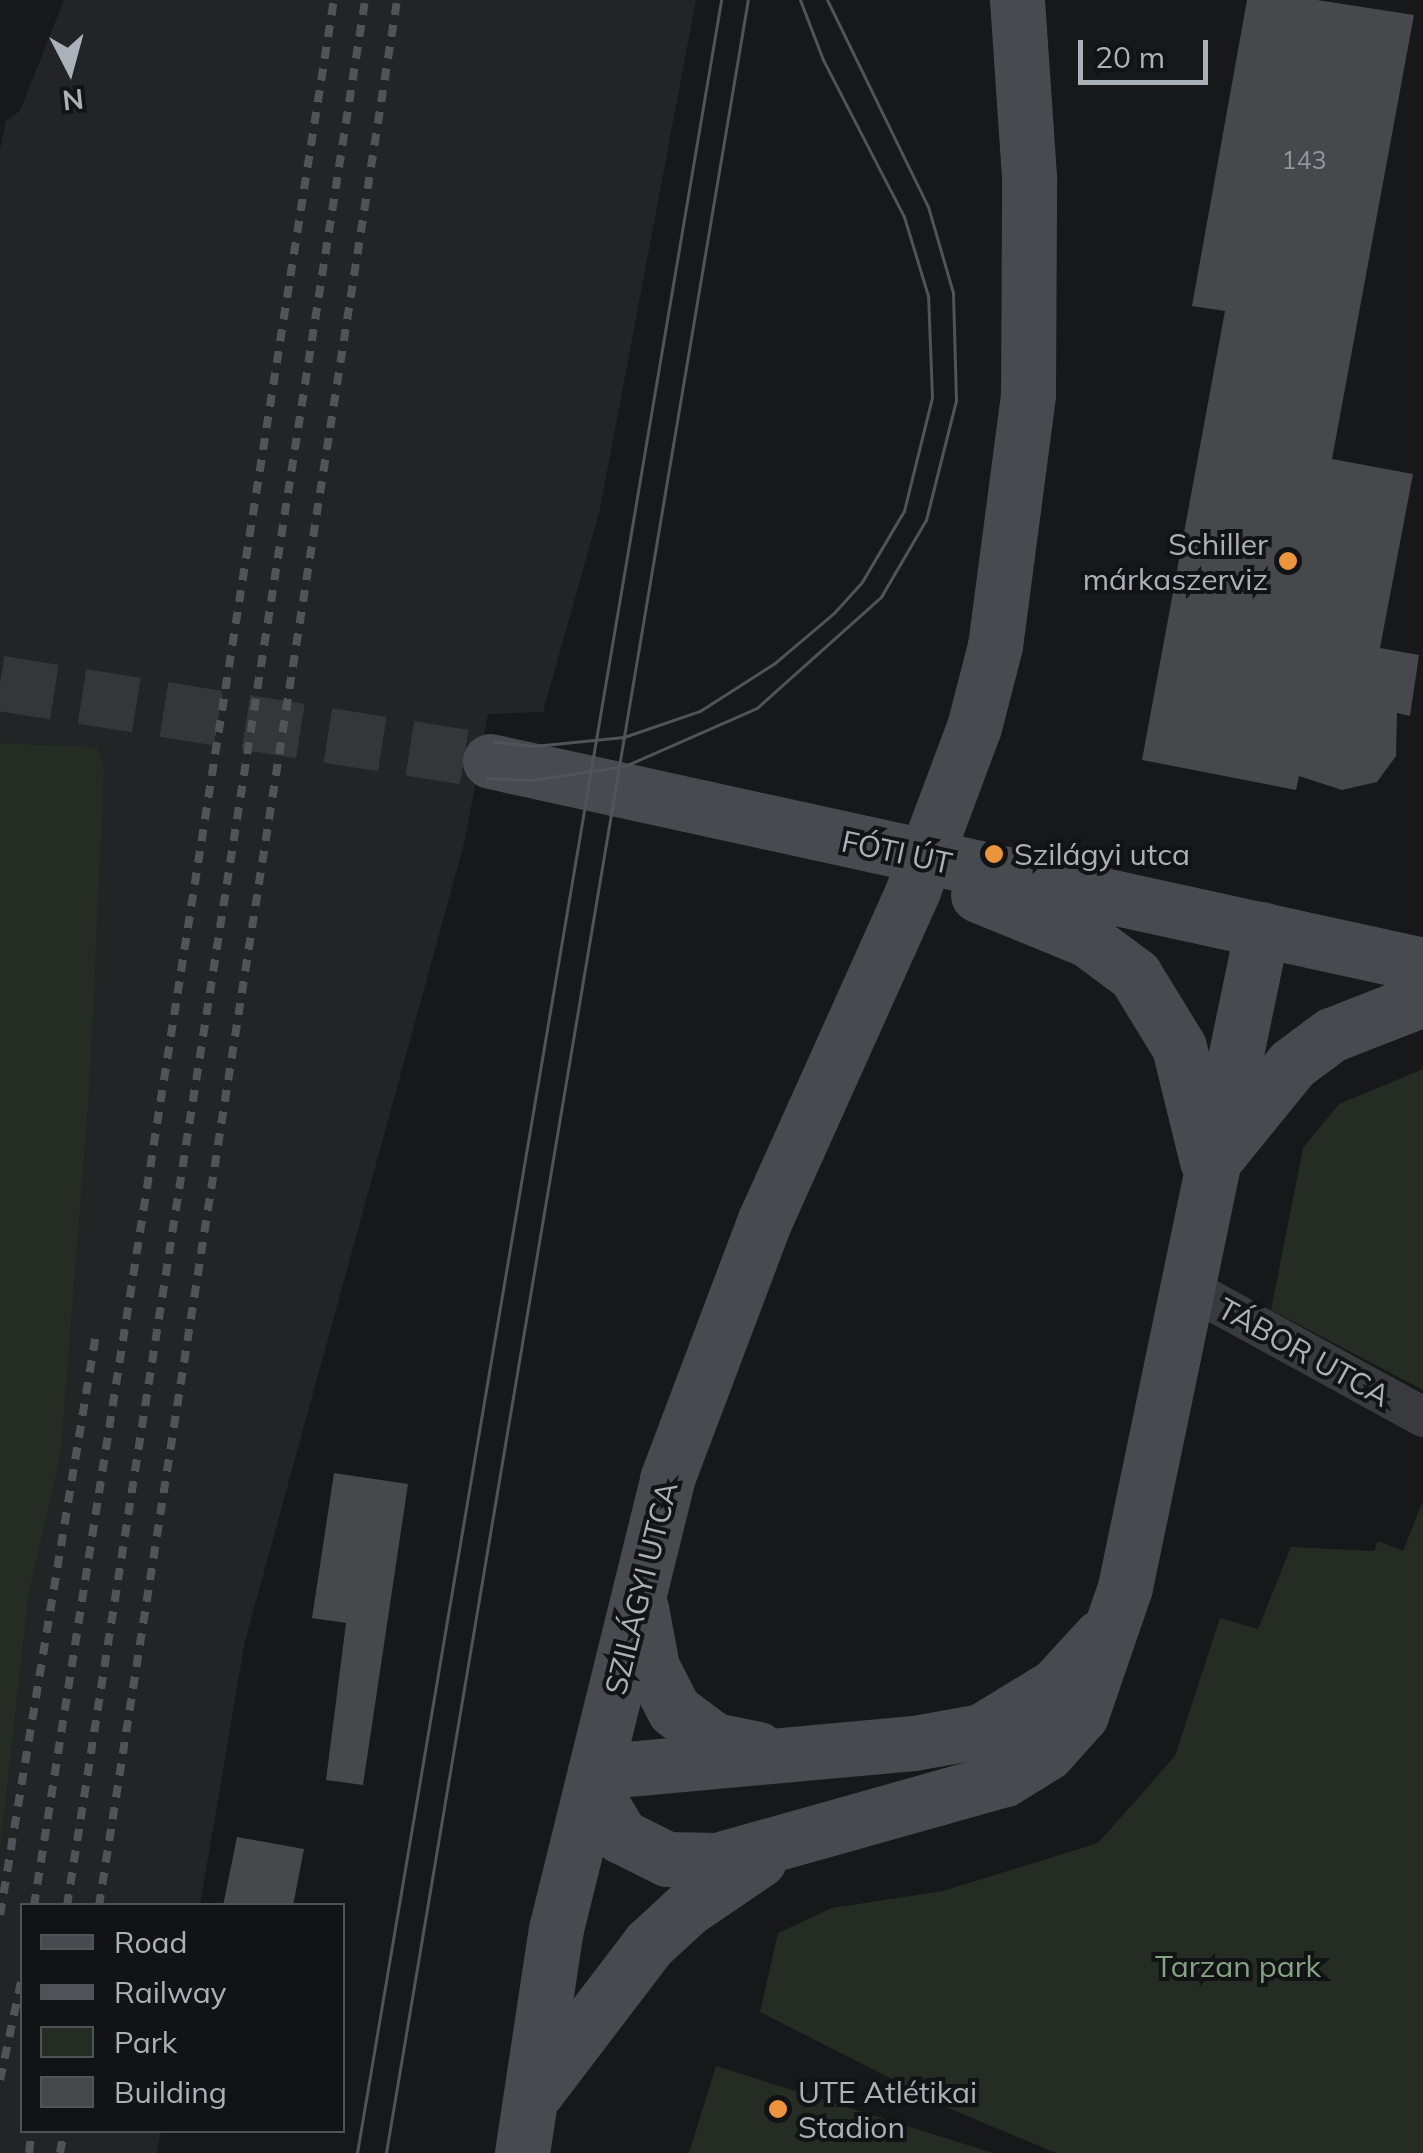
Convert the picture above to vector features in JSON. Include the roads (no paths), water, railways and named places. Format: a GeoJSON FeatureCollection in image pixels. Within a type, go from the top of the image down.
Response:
{"type":"FeatureCollection","features":[{"type":"Feature","properties":{"kind":"street","name":"SZILÁGYI UTCA"},"geometry":{"type":"LineString","coordinates":[[526,2128],[556,1929],[667,1480],[700,1382],[826,1078],[913,890],[974,728],[995,646],[1021,471],[1029,178],[1016,0]]}},
{"type":"Feature","properties":{"kind":"street","name":"FÓTI ÚT"},"geometry":{"type":"LineString","coordinates":[[490,761],[860,845],[1423,965]]}},
{"type":"Feature","properties":{"kind":"street"},"geometry":{"type":"LineString","coordinates":[[860,845],[1088,940],[1135,975],[1178,1047],[1209,1168]]}},
{"type":"Feature","properties":{"kind":"street"},"geometry":{"type":"LineString","coordinates":[[1117,1618],[1056,1686],[980,1730],[817,1751],[595,1772],[604,1808],[621,1836],[667,1859],[717,1860],[784,1846],[972,1792],[1027,1768],[1081,1715],[1117,1618],[1262,929]]}},
{"type":"Feature","properties":{"kind":"street"},"geometry":{"type":"LineString","coordinates":[[1209,1168],[1292,1064],[1331,1035],[1423,999]]}},
{"type":"Feature","properties":{"kind":"street","name":"TÁBOR UTCA"},"geometry":{"type":"LineString","coordinates":[[1185,1286],[1423,1417]]}},
{"type":"Feature","properties":{"kind":"street"},"geometry":{"type":"LineString","coordinates":[[639,1600],[660,1689],[691,1728],[742,1748],[817,1751]]}},
{"type":"Feature","properties":{"kind":"street"},"geometry":{"type":"LineString","coordinates":[[526,2128],[650,1944],[687,1909],[784,1846]]}},
{"type":"Feature","properties":{"kind":"tunnel"},"geometry":{"type":"LineString","coordinates":[[0,683],[490,761]]}},
{"type":"Feature","properties":{"kind":"tram line"},"geometry":{"type":"LineString","coordinates":[[357,2153],[721,0]]}},
{"type":"Feature","properties":{"kind":"tram line"},"geometry":{"type":"LineString","coordinates":[[386,2153],[748,0]]}},
{"type":"Feature","properties":{"kind":"tram line"},"geometry":{"type":"LineString","coordinates":[[494,742],[534,746],[624,737],[700,711],[775,663],[834,613],[862,582],[904,511],[932,398],[928,296],[904,217],[823,60],[800,0]]}},
{"type":"Feature","properties":{"kind":"tram line"},"geometry":{"type":"LineString","coordinates":[[487,778],[532,780],[625,766],[757,708],[881,597],[926,520],[956,401],[953,293],[928,207],[827,0]]}},
{"type":"Feature","properties":{"kind":"railway"},"geometry":{"type":"LineString","coordinates":[[34,1903],[334,0]]}},
{"type":"Feature","properties":{"kind":"railway"},"geometry":{"type":"LineString","coordinates":[[67,1903],[365,0]]}},
{"type":"Feature","properties":{"kind":"railway"},"geometry":{"type":"LineString","coordinates":[[99,1903],[397,0]]}},
{"type":"Feature","properties":{"kind":"railway"},"geometry":{"type":"LineString","coordinates":[[0,1915],[96,1334]]}},
{"type":"Feature","properties":{"kind":"railway"},"geometry":{"type":"LineString","coordinates":[[0,2080],[20,1986]]}},
{"type":"Feature","properties":{"kind":"railway"},"geometry":{"type":"LineString","coordinates":[[29,2153],[32,2133]]}},
{"type":"Feature","properties":{"kind":"railway"},"geometry":{"type":"LineString","coordinates":[[60,2153],[63,2133]]}},
{"type":"Feature","properties":{"kind":"place","name":"Schiller márkaszerviz"},"geometry":{"type":"Point","coordinates":[1288,561]}},
{"type":"Feature","properties":{"kind":"place","name":"Szilágyi utca"},"geometry":{"type":"Point","coordinates":[994,854]}},
{"type":"Feature","properties":{"kind":"place","name":"UTE Atlétikai Stadion"},"geometry":{"type":"Point","coordinates":[778,2109]}},
{"type":"Feature","properties":{"kind":"park label","name":"Tarzan park"},"geometry":{"type":"Point","coordinates":[1238,1966]}}]}
